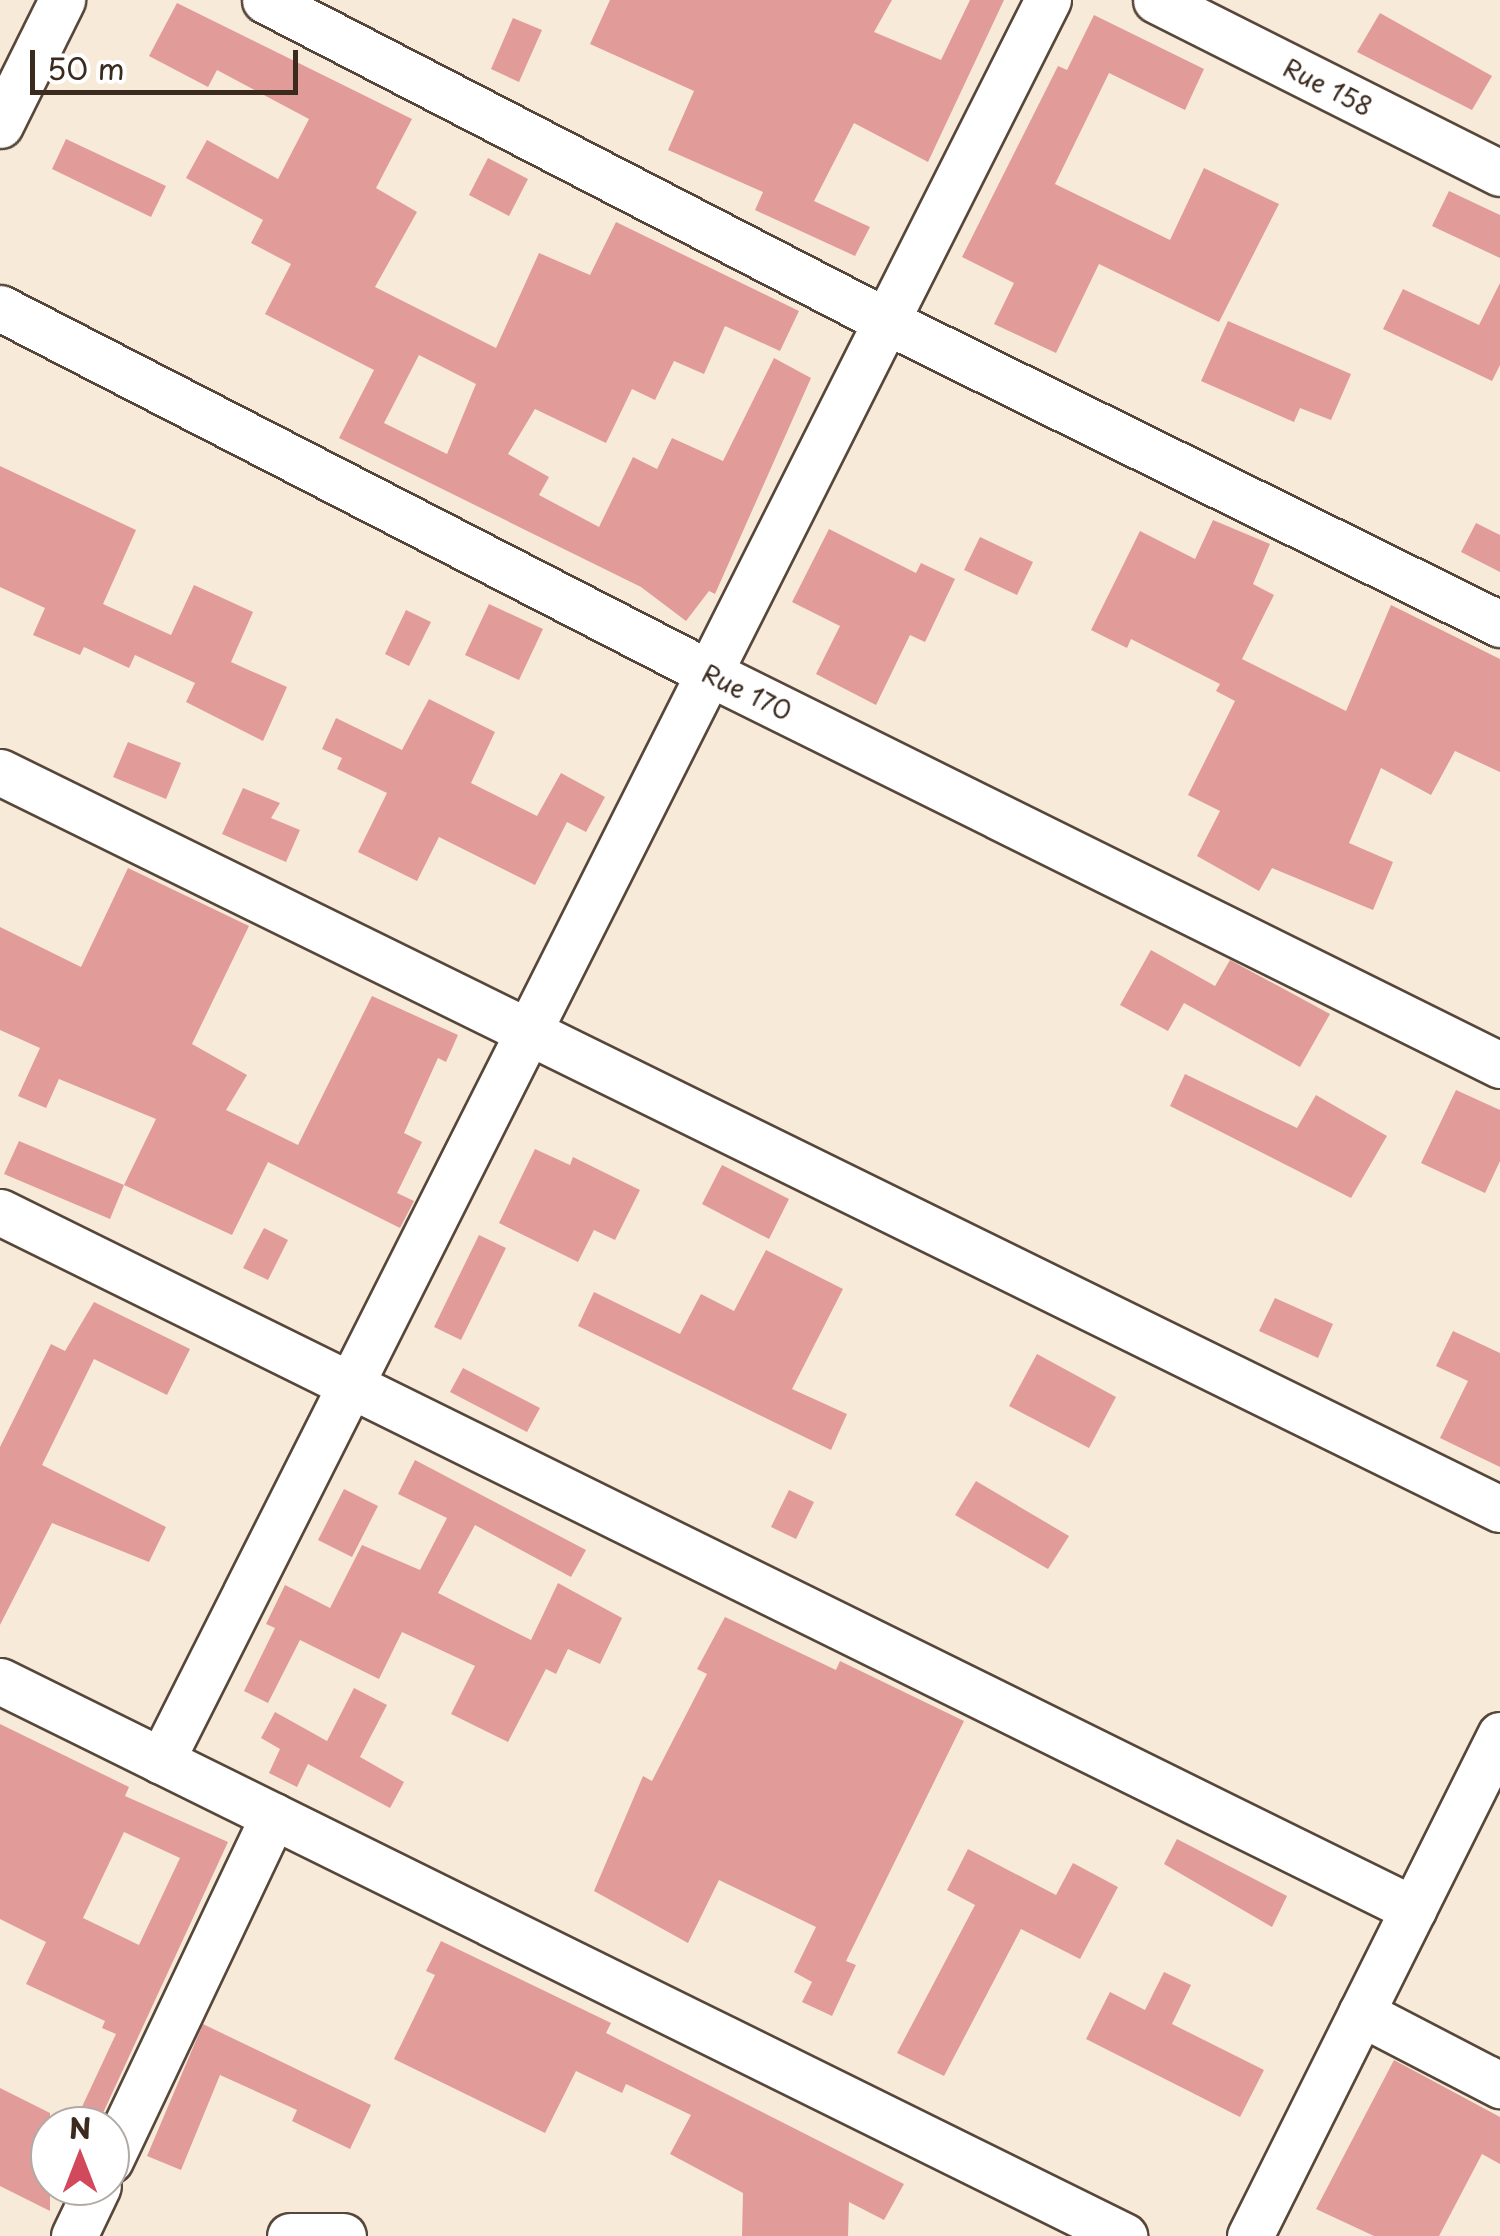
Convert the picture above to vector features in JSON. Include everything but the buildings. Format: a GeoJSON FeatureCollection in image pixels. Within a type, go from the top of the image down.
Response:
{"type":"FeatureCollection","features":[{"type":"Feature","properties":{"kind":"street"},"geometry":{"type":"LineString","coordinates":[[0,125],[62,0]]}},
{"type":"Feature","properties":{"kind":"street"},"geometry":{"type":"LineString","coordinates":[[265,0],[886,320],[1500,624]]}},
{"type":"Feature","properties":{"kind":"street"},"geometry":{"type":"LineString","coordinates":[[161,1761],[1048,0]]}},
{"type":"Feature","properties":{"kind":"street","name":"Rue 158"},"geometry":{"type":"LineString","coordinates":[[1156,0],[1500,173]]}},
{"type":"Feature","properties":{"kind":"street","name":"Rue 170"},"geometry":{"type":"LineString","coordinates":[[0,308],[709,673],[1500,1065]]}},
{"type":"Feature","properties":{"kind":"street"},"geometry":{"type":"LineString","coordinates":[[0,772],[1500,1509]]}},
{"type":"Feature","properties":{"kind":"street"},"geometry":{"type":"LineString","coordinates":[[0,1212],[1413,1909]]}},
{"type":"Feature","properties":{"kind":"street"},"geometry":{"type":"LineString","coordinates":[[0,1682],[1124,2236]]}},
{"type":"Feature","properties":{"kind":"street"},"geometry":{"type":"LineString","coordinates":[[1250,2236],[1500,1734]]}},
{"type":"Feature","properties":{"kind":"street"},"geometry":{"type":"LineString","coordinates":[[130,2118],[273,1816]]}},
{"type":"Feature","properties":{"kind":"street"},"geometry":{"type":"LineString","coordinates":[[1361,2012],[1500,2084]]}},
{"type":"Feature","properties":{"kind":"street"},"geometry":{"type":"LineString","coordinates":[[74,2236],[88,2206]]}},
{"type":"Feature","properties":{"kind":"street"},"geometry":{"type":"LineString","coordinates":[[290,2236],[343,2236]]}}]}
